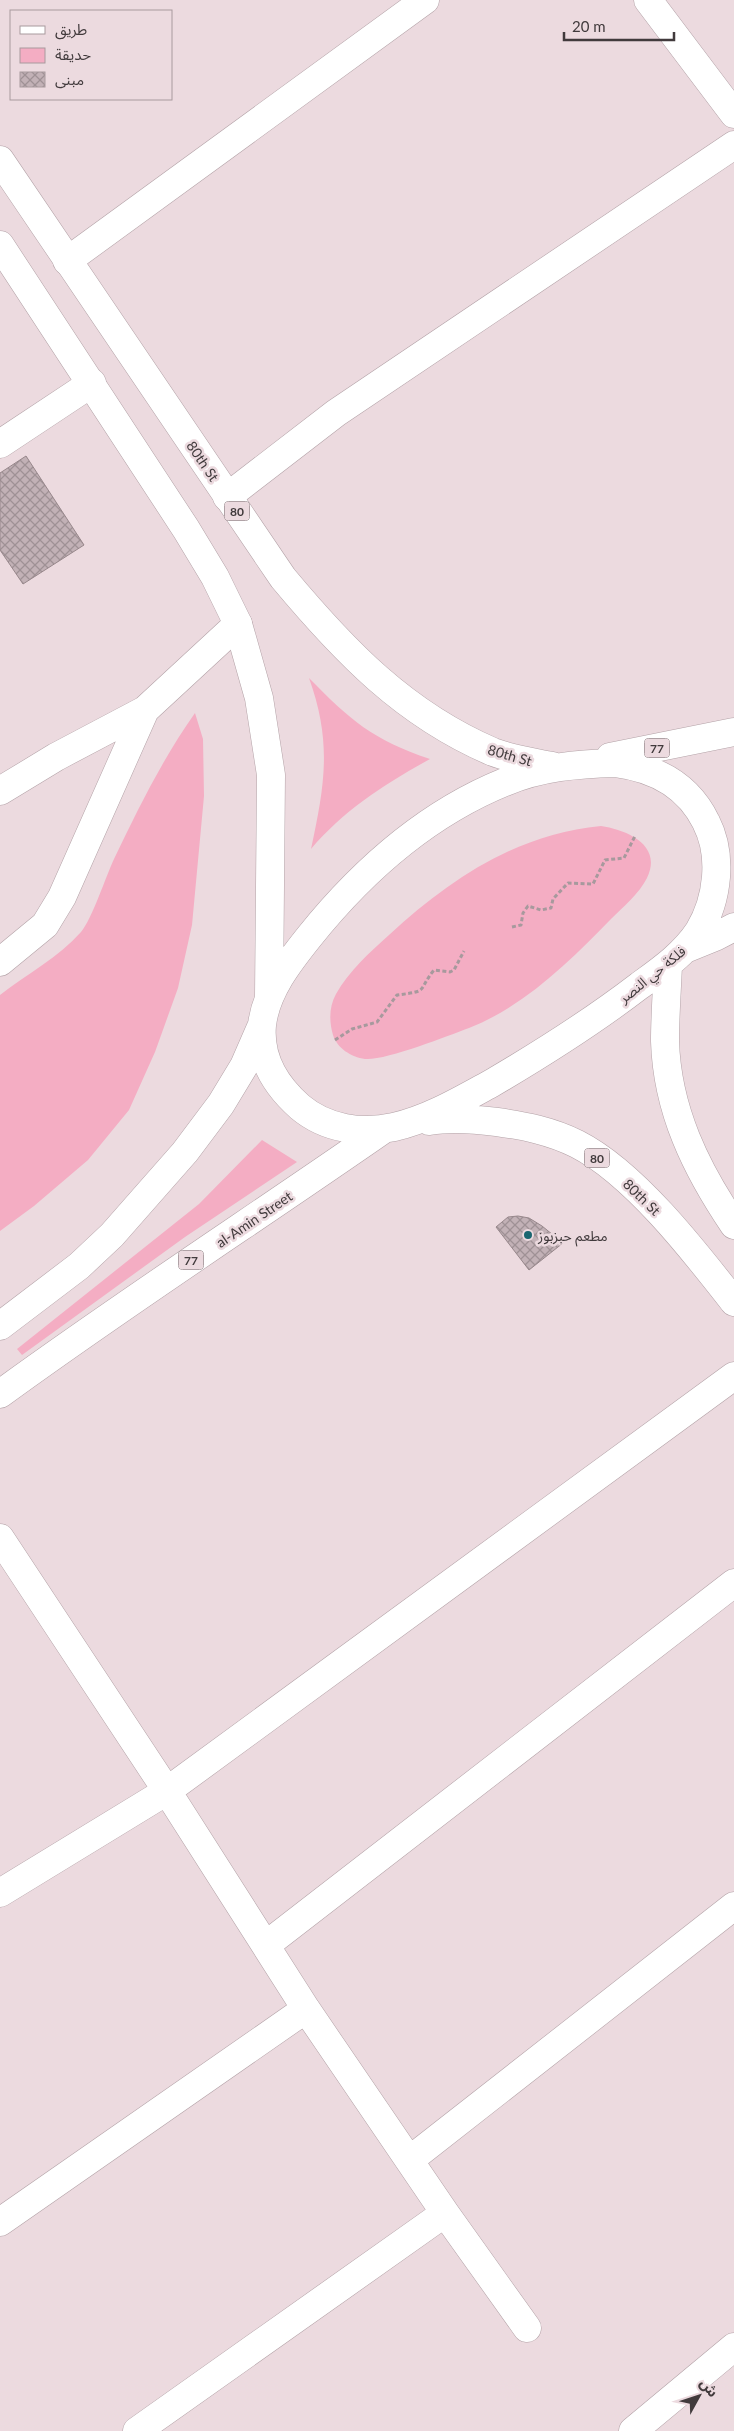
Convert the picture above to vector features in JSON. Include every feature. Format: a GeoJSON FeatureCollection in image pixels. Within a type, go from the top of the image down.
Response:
{"type":"FeatureCollection","features":[{"type":"Feature","properties":{"kind":"street"},"geometry":{"type":"LineString","coordinates":[[648,0],[734,114]]}},
{"type":"Feature","properties":{"kind":"street"},"geometry":{"type":"LineString","coordinates":[[67,261],[415,3]]}},
{"type":"Feature","properties":{"kind":"street"},"geometry":{"type":"LineString","coordinates":[[227,497],[336,413],[734,145]]}},
{"type":"Feature","properties":{"kind":"street","name":"80th St"},"geometry":{"type":"LineString","coordinates":[[0,160],[283,578],[328,632],[379,681],[437,724],[494,753],[568,766]]}},
{"type":"Feature","properties":{"kind":"street"},"geometry":{"type":"LineString","coordinates":[[0,245],[92,383],[186,529],[214,577],[238,624],[259,698],[271,775],[266,1011],[244,1066],[221,1104],[184,1152],[112,1236],[80,1266],[0,1326]]}},
{"type":"Feature","properties":{"kind":"street"},"geometry":{"type":"LineString","coordinates":[[0,444],[92,383]]}},
{"type":"Feature","properties":{"kind":"street"},"geometry":{"type":"LineString","coordinates":[[0,791],[56,757],[145,710],[238,624]]}},
{"type":"Feature","properties":{"kind":"street"},"geometry":{"type":"LineString","coordinates":[[0,962],[45,925],[62,897],[145,710]]}},
{"type":"Feature","properties":{"kind":"street","name":"77"},"geometry":{"type":"LineString","coordinates":[[568,766],[734,732]]}},
{"type":"Feature","properties":{"kind":"street","name":"فلكة حي النصر"},"geometry":{"type":"LineString","coordinates":[[616,763],[635,766],[654,772],[672,781],[700,808],[709,826],[714,845],[715,889],[699,930],[676,957],[568,1037],[479,1090],[432,1114],[395,1127],[361,1130],[341,1128],[306,1113],[286,1095],[270,1072],[262,1048],[266,1011],[296,953],[322,920],[384,856],[446,811],[481,793],[539,770],[616,763]]}},
{"type":"Feature","properties":{"kind":"street"},"geometry":{"type":"LineString","coordinates":[[734,927],[676,957],[666,1042],[672,1095],[680,1126],[692,1154],[715,1197],[734,1225]]}},
{"type":"Feature","properties":{"kind":"street","name":"80th St"},"geometry":{"type":"LineString","coordinates":[[395,1127],[438,1119],[474,1119],[550,1132],[578,1145],[633,1187],[700,1260],[734,1302]]}},
{"type":"Feature","properties":{"kind":"street","name":"al-Amin Street"},"geometry":{"type":"LineString","coordinates":[[0,1394],[94,1326],[395,1127]]}},
{"type":"Feature","properties":{"kind":"street"},"geometry":{"type":"LineString","coordinates":[[0,1893],[167,1791],[734,1376]]}},
{"type":"Feature","properties":{"kind":"street"},"geometry":{"type":"LineString","coordinates":[[0,1538],[167,1791],[306,2009],[411,2159],[445,2213],[527,2328]]}},
{"type":"Feature","properties":{"kind":"street"},"geometry":{"type":"LineString","coordinates":[[266,1945],[734,1583]]}},
{"type":"Feature","properties":{"kind":"street"},"geometry":{"type":"LineString","coordinates":[[411,2159],[734,1906]]}},
{"type":"Feature","properties":{"kind":"street"},"geometry":{"type":"LineString","coordinates":[[0,2222],[306,2009]]}},
{"type":"Feature","properties":{"kind":"street"},"geometry":{"type":"LineString","coordinates":[[137,2431],[445,2213]]}},
{"type":"Feature","properties":{"kind":"street"},"geometry":{"type":"LineString","coordinates":[[633,2431],[734,2347]]}},
{"type":"Feature","properties":{"kind":"path"},"geometry":{"type":"LineString","coordinates":[[512,927],[521,925],[523,913],[528,906],[541,910],[551,908],[552,899],[568,883],[593,884],[605,860],[624,858],[635,836]]}},
{"type":"Feature","properties":{"kind":"path"},"geometry":{"type":"LineString","coordinates":[[335,1040],[352,1029],[377,1022],[397,995],[420,991],[434,970],[450,972],[454,970],[464,951]]}},
{"type":"Feature","properties":{"kind":"green space"},"geometry":{"type":"Polygon","coordinates":[[[309,678],[337,706],[377,736],[410,752],[430,759],[397,778],[351,810],[311,849],[320,804],[324,763],[321,723],[309,678]]]}},
{"type":"Feature","properties":{"kind":"green space"},"geometry":{"type":"Polygon","coordinates":[[[195,713],[203,739],[204,796],[192,925],[178,988],[155,1052],[129,1110],[88,1160],[34,1206],[0,1231],[0,995],[53,957],[81,932],[90,918],[114,859],[142,803],[172,748],[195,713]]]}},
{"type":"Feature","properties":{"kind":"green space"},"geometry":{"type":"Polygon","coordinates":[[[601,826],[621,831],[640,841],[650,857],[651,866],[647,878],[630,900],[546,981],[509,1008],[489,1019],[432,1042],[374,1059],[355,1056],[341,1048],[333,1035],[330,1019],[332,1004],[336,994],[360,962],[412,915],[461,878],[513,849],[570,831],[601,826]]]}},
{"type":"Feature","properties":{"kind":"green space"},"geometry":{"type":"Polygon","coordinates":[[[262,1140],[297,1162],[185,1237],[22,1355],[17,1349],[199,1204],[262,1140]]]}},
{"type":"Feature","properties":{"kind":"building"},"geometry":{"type":"Polygon","coordinates":[[[26,456],[84,545],[23,584],[0,550],[0,473],[26,456]]]}},
{"type":"Feature","properties":{"kind":"building","name":"مطعم حبزبوز"},"geometry":{"type":"Polygon","coordinates":[[[508,1217],[529,1218],[563,1243],[529,1270],[496,1227],[508,1217]]]}},
{"type":"Feature","properties":{"kind":"place","name":"مطعم حبزبوز"},"geometry":{"type":"Point","coordinates":[528,1235]}}]}
